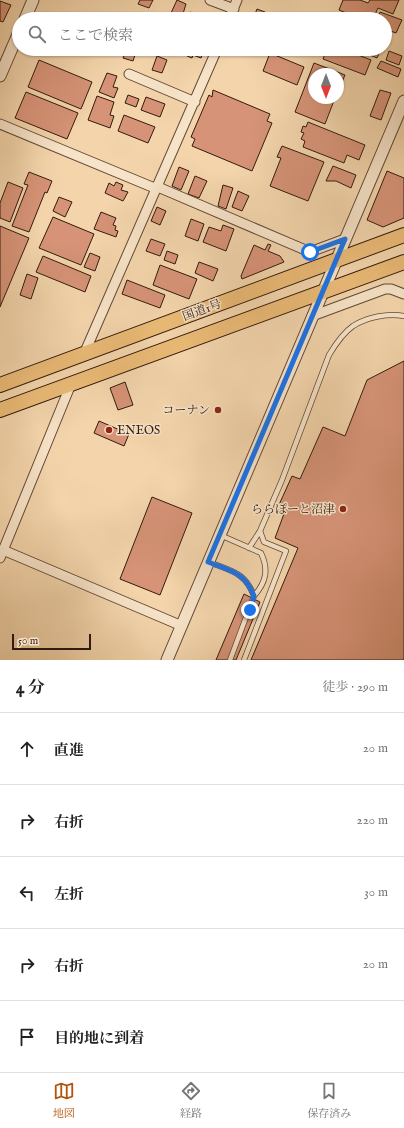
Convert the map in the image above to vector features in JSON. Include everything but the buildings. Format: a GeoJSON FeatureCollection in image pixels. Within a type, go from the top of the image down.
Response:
{"type":"FeatureCollection","features":[{"type":"Feature","properties":{"kind":"highway","name":"国道1号"},"geometry":{"type":"LineString","coordinates":[[0,385],[404,235]]}},
{"type":"Feature","properties":{"kind":"highway","name":"国道1号"},"geometry":{"type":"LineString","coordinates":[[0,410],[404,262]]}},
{"type":"Feature","properties":{"kind":"street"},"geometry":{"type":"LineString","coordinates":[[27,12],[33,0]]}},
{"type":"Feature","properties":{"kind":"street"},"geometry":{"type":"LineString","coordinates":[[210,0],[234,9]]}},
{"type":"Feature","properties":{"kind":"street"},"geometry":{"type":"LineString","coordinates":[[232,12],[237,0]]}},
{"type":"Feature","properties":{"kind":"street"},"geometry":{"type":"LineString","coordinates":[[0,76],[12,48]]}},
{"type":"Feature","properties":{"kind":"street"},"geometry":{"type":"LineString","coordinates":[[84,354],[214,56]]}},
{"type":"Feature","properties":{"kind":"street"},"geometry":{"type":"LineString","coordinates":[[129,74],[195,102]]}},
{"type":"Feature","properties":{"kind":"street"},"geometry":{"type":"LineString","coordinates":[[167,660],[404,101]]}},
{"type":"Feature","properties":{"kind":"street"},"geometry":{"type":"LineString","coordinates":[[0,124],[310,252],[345,239]]}},
{"type":"Feature","properties":{"kind":"street"},"geometry":{"type":"LineString","coordinates":[[312,316],[385,288],[404,294]]}},
{"type":"Feature","properties":{"kind":"street"},"geometry":{"type":"LineString","coordinates":[[71,384],[2,554],[182,626]]}},
{"type":"Feature","properties":{"kind":"lane"},"geometry":{"type":"LineString","coordinates":[[249,548],[260,531],[282,480],[332,350],[339,340],[353,326],[375,318],[394,314],[404,316]]}},
{"type":"Feature","properties":{"kind":"lane"},"geometry":{"type":"LineString","coordinates":[[244,660],[286,551],[264,542],[260,531]]}},
{"type":"Feature","properties":{"kind":"lane"},"geometry":{"type":"LineString","coordinates":[[219,535],[261,554],[266,564],[266,574],[262,587],[254,596],[230,660]]}},
{"type":"Feature","properties":{"kind":"lane"},"geometry":{"type":"LineString","coordinates":[[208,562],[240,575],[250,584],[254,596]]}},
{"type":"Feature","properties":{"kind":"place","name":"コーナン"},"geometry":{"type":"Point","coordinates":[218,410]}},
{"type":"Feature","properties":{"kind":"place","name":"ENEOS"},"geometry":{"type":"Point","coordinates":[109,430]}},
{"type":"Feature","properties":{"kind":"place","name":"ららぽーと沼津"},"geometry":{"type":"Point","coordinates":[343,509]}},
{"type":"Feature","properties":{"kind":"route"},"geometry":{"type":"LineString","coordinates":[[250,610],[254,596],[250,584],[240,575],[208,562],[345,239],[310,252]]}}]}
